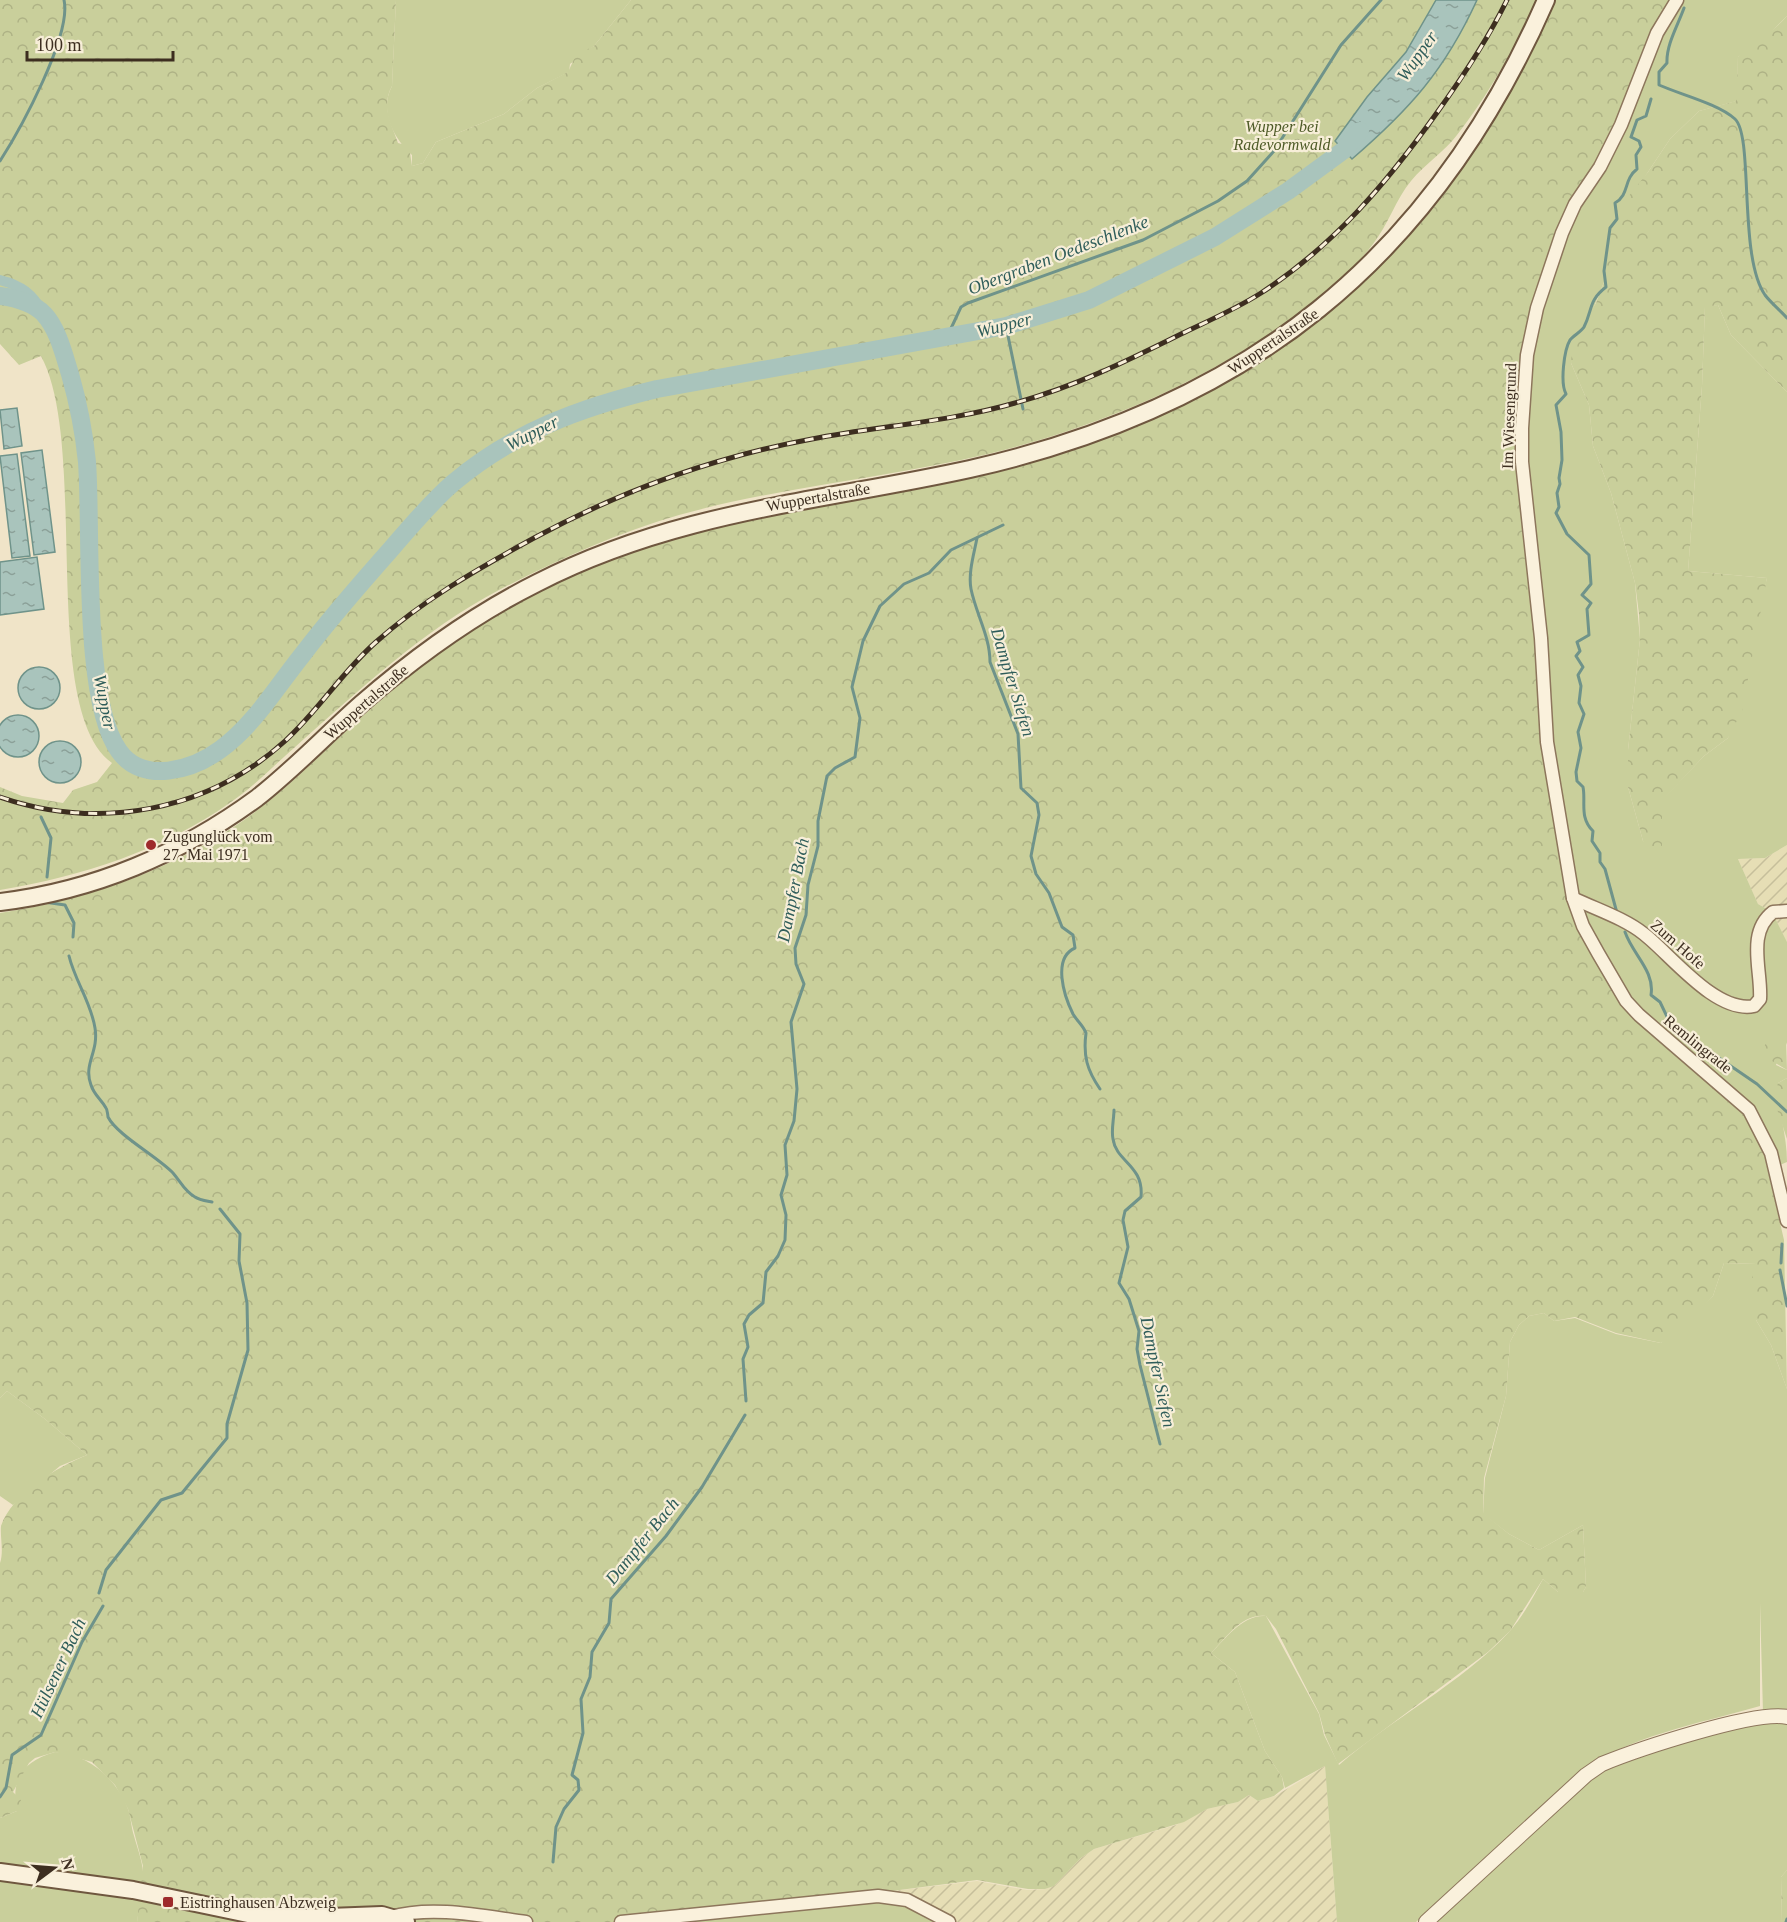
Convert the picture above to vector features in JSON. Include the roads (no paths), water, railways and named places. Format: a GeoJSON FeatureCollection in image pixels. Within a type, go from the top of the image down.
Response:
{"type":"FeatureCollection","features":[{"type":"Feature","properties":{"kind":"main road","name":"Wuppertalstraße"},"geometry":{"type":"LineString","coordinates":[[0,902],[56,892],[98,881],[147,862],[197,838],[260,795],[373,694],[438,643],[507,599],[579,563],[632,542],[709,519],[969,469],[1060,445],[1151,411],[1233,369],[1334,297],[1418,214],[1447,178],[1490,112],[1546,0]]}},
{"type":"Feature","properties":{"kind":"main road"},"geometry":{"type":"LineString","coordinates":[[0,1872],[133,1890],[253,1915],[398,1919]]}},
{"type":"Feature","properties":{"kind":"street","name":"Im Wiesengrund"},"geometry":{"type":"LineString","coordinates":[[1573,898],[1547,742],[1541,638],[1522,462],[1527,355],[1537,308],[1568,216],[1607,153],[1624,117],[1657,33],[1677,0]]}},
{"type":"Feature","properties":{"kind":"street","name":"Zum Hofe"},"geometry":{"type":"LineString","coordinates":[[1573,898],[1636,929],[1690,978],[1726,1000],[1744,1007],[1754,1006],[1760,999],[1757,951],[1762,924],[1773,912],[1787,911]]}},
{"type":"Feature","properties":{"kind":"street","name":"Remlingrade"},"geometry":{"type":"LineString","coordinates":[[1573,898],[1583,926],[1626,1001],[1660,1036],[1749,1110],[1771,1153],[1787,1221]]}},
{"type":"Feature","properties":{"kind":"street"},"geometry":{"type":"LineString","coordinates":[[1426,1922],[1586,1775],[1602,1764],[1754,1717],[1787,1717]]}},
{"type":"Feature","properties":{"kind":"street"},"geometry":{"type":"LineString","coordinates":[[621,1922],[878,1896],[906,1900],[949,1922]]}},
{"type":"Feature","properties":{"kind":"street"},"geometry":{"type":"LineString","coordinates":[[398,1919],[405,1913],[454,1913],[526,1922]]}},
{"type":"Feature","properties":{"kind":"water"},"geometry":{"type":"Polygon","coordinates":[[[1436,0],[1477,0],[1439,68],[1392,123],[1352,159],[1335,141],[1367,97],[1406,52],[1436,0]]]}},
{"type":"Feature","properties":{"kind":"water"},"geometry":{"type":"Polygon","coordinates":[[[17,408],[22,446],[4,449],[0,410],[17,408]]]}},
{"type":"Feature","properties":{"kind":"water"},"geometry":{"type":"Polygon","coordinates":[[[42,450],[55,552],[34,555],[21,453],[42,450]]]}},
{"type":"Feature","properties":{"kind":"water"},"geometry":{"type":"Polygon","coordinates":[[[17,454],[30,556],[12,558],[0,456],[17,454]]]}},
{"type":"Feature","properties":{"kind":"water"},"geometry":{"type":"Polygon","coordinates":[[[37,557],[44,609],[0,615],[0,562],[37,557]]]}},
{"type":"Feature","properties":{"kind":"water"},"geometry":{"type":"Polygon","coordinates":[[[39,667],[47,668],[54,673],[59,680],[59,696],[54,703],[47,708],[39,709],[31,708],[24,703],[19,696],[18,688],[19,680],[24,673],[31,668],[39,667]]]}},
{"type":"Feature","properties":{"kind":"water"},"geometry":{"type":"Polygon","coordinates":[[[18,715],[33,721],[39,736],[33,751],[18,757],[3,751],[-3,736],[3,721],[18,715]]]}},
{"type":"Feature","properties":{"kind":"water"},"geometry":{"type":"Polygon","coordinates":[[[60,741],[68,742],[75,747],[80,754],[80,770],[75,777],[68,782],[60,783],[52,782],[45,777],[40,770],[39,762],[40,754],[45,747],[52,742],[60,741]]]}},
{"type":"Feature","properties":{"kind":"waterway"},"geometry":{"type":"LineString","coordinates":[[0,161],[20,128],[53,58],[64,16],[64,0]]}},
{"type":"Feature","properties":{"kind":"waterway","name":"Obergraben Oedeschlenke"},"geometry":{"type":"LineString","coordinates":[[947,337],[961,307],[968,303],[1143,240],[1218,201],[1247,181],[1274,151],[1341,45],[1381,0]]}},
{"type":"Feature","properties":{"kind":"waterway"},"geometry":{"type":"LineString","coordinates":[[1684,8],[1670,42],[1667,63],[1659,72],[1659,85],[1709,104],[1735,119],[1741,130],[1744,149],[1749,227],[1757,277],[1765,295],[1787,318]]}},
{"type":"Feature","properties":{"kind":"waterway"},"geometry":{"type":"LineString","coordinates":[[1617,913],[1605,869],[1600,862],[1600,853],[1592,841],[1593,831],[1586,821],[1583,787],[1577,781],[1576,772],[1581,748],[1578,732],[1584,714],[1579,703],[1581,686],[1578,675],[1583,667],[1576,656],[1580,651],[1577,642],[1589,635],[1587,609],[1591,603],[1582,595],[1591,584],[1589,555],[1567,534],[1556,513],[1559,507],[1557,493],[1562,460],[1561,432],[1556,405],[1566,394],[1563,375],[1570,340],[1584,327],[1596,297],[1606,287],[1604,271],[1610,228],[1617,219],[1615,203],[1623,195],[1630,178],[1637,169],[1636,155],[1641,147],[1639,141],[1631,137],[1637,120],[1646,116],[1651,99]]}},
{"type":"Feature","properties":{"kind":"waterway","name":"Wupper"},"geometry":{"type":"LineString","coordinates":[[0,296],[29,304],[40,310],[49,320],[60,342],[76,395],[87,462],[94,655],[99,694],[107,727],[119,751],[129,762],[141,768],[168,771],[183,768],[210,757],[233,739],[265,704],[335,613],[429,506],[476,465],[524,436],[575,413],[657,389],[1006,326],[1089,300],[1215,237],[1288,191],[1344,150],[1360,131]]}},
{"type":"Feature","properties":{"kind":"waterway"},"geometry":{"type":"LineString","coordinates":[[0,280],[26,291],[43,313]]}},
{"type":"Feature","properties":{"kind":"waterway","name":"Dampfer Bach"},"geometry":{"type":"LineString","coordinates":[[1006,326],[1023,409]]}},
{"type":"Feature","properties":{"kind":"waterway","name":"Dampfer Bach"},"geometry":{"type":"LineString","coordinates":[[746,1401],[743,1359],[748,1347],[744,1324],[749,1315],[763,1303],[766,1272],[778,1256],[785,1240],[786,1215],[781,1195],[787,1175],[785,1145],[794,1121],[797,1089],[791,1022],[804,984],[796,964],[795,948],[806,915],[808,885],[818,846],[818,821],[827,776],[835,768],[855,757],[860,718],[852,687],[863,641],[880,606],[904,584],[929,573],[951,550],[1003,525]]}},
{"type":"Feature","properties":{"kind":"waterway","name":"Dampfer Siefen"},"geometry":{"type":"LineString","coordinates":[[977,538],[970,583],[973,598],[988,643],[990,662],[1018,734],[1021,788],[1037,803],[1039,815],[1031,856],[1036,874],[1049,893],[1062,927],[1073,935],[1075,948],[1064,960],[1062,978],[1066,998],[1073,1014],[1086,1033],[1087,1062],[1100,1089]]}},
{"type":"Feature","properties":{"kind":"waterway","name":"Hülsener Bach"},"geometry":{"type":"LineString","coordinates":[[125,766],[128,761]]}},
{"type":"Feature","properties":{"kind":"waterway","name":"Hülsener Bach"},"geometry":{"type":"LineString","coordinates":[[41,817],[51,838],[47,877]]}},
{"type":"Feature","properties":{"kind":"waterway","name":"Hülsener Bach"},"geometry":{"type":"LineString","coordinates":[[44,902],[65,905],[74,923],[73,937]]}},
{"type":"Feature","properties":{"kind":"waterway"},"geometry":{"type":"LineString","coordinates":[[1625,932],[1650,978],[1651,995],[1660,1002],[1671,1025],[1757,1084],[1787,1112]]}},
{"type":"Feature","properties":{"kind":"waterway","name":"Hülsener Bach"},"geometry":{"type":"LineString","coordinates":[[69,956],[95,1028],[96,1036],[89,1078],[108,1117],[120,1131],[173,1173],[191,1195],[212,1202]]}},
{"type":"Feature","properties":{"kind":"waterway","name":"Dampfer Siefen"},"geometry":{"type":"LineString","coordinates":[[1114,1110],[1112,1132],[1115,1147],[1134,1171],[1141,1186],[1141,1197],[1125,1211],[1123,1220],[1128,1247],[1119,1283],[1129,1299],[1139,1331],[1137,1349],[1160,1444]]}},
{"type":"Feature","properties":{"kind":"waterway","name":"Hülsener Bach"},"geometry":{"type":"LineString","coordinates":[[99,1593],[106,1570],[161,1500],[182,1493],[227,1438],[227,1424],[248,1350],[247,1303],[239,1261],[240,1234],[220,1209]]}},
{"type":"Feature","properties":{"kind":"waterway"},"geometry":{"type":"LineString","coordinates":[[1781,1263],[1782,1244]]}},
{"type":"Feature","properties":{"kind":"waterway"},"geometry":{"type":"LineString","coordinates":[[1780,1270],[1787,1306]]}},
{"type":"Feature","properties":{"kind":"waterway","name":"Dampfer Bach"},"geometry":{"type":"LineString","coordinates":[[553,1862],[556,1827],[564,1809],[579,1790],[578,1780],[572,1775],[583,1733],[581,1699],[590,1677],[592,1652],[609,1623],[611,1599],[666,1536],[702,1487],[745,1415]]}},
{"type":"Feature","properties":{"kind":"waterway","name":"Hülsener Bach"},"geometry":{"type":"LineString","coordinates":[[0,1797],[6,1788],[12,1755],[41,1735],[82,1642],[103,1606]]}},
{"type":"Feature","properties":{"kind":"railway"},"geometry":{"type":"LineString","coordinates":[[0,797],[37,807],[75,813],[113,813],[150,808],[187,799],[221,784],[254,765],[285,741],[364,653],[413,612],[493,561],[600,505],[704,466],[775,446],[837,434],[965,415],[1037,397],[1120,363],[1222,315],[1261,293],[1312,255],[1378,189],[1455,87],[1483,45],[1507,0]]}},
{"type":"Feature","properties":{"kind":"place","name":"Zugunglück vom 27. Mai 1971"},"geometry":{"type":"Point","coordinates":[151,845]}},
{"type":"Feature","properties":{"kind":"place","name":"Eistringhausen Abzweig"},"geometry":{"type":"Point","coordinates":[168,1902]}},
{"type":"Feature","properties":{"kind":"park label","name":"Wupper bei Radevormwald"},"geometry":{"type":"Point","coordinates":[1282,135]}}]}
